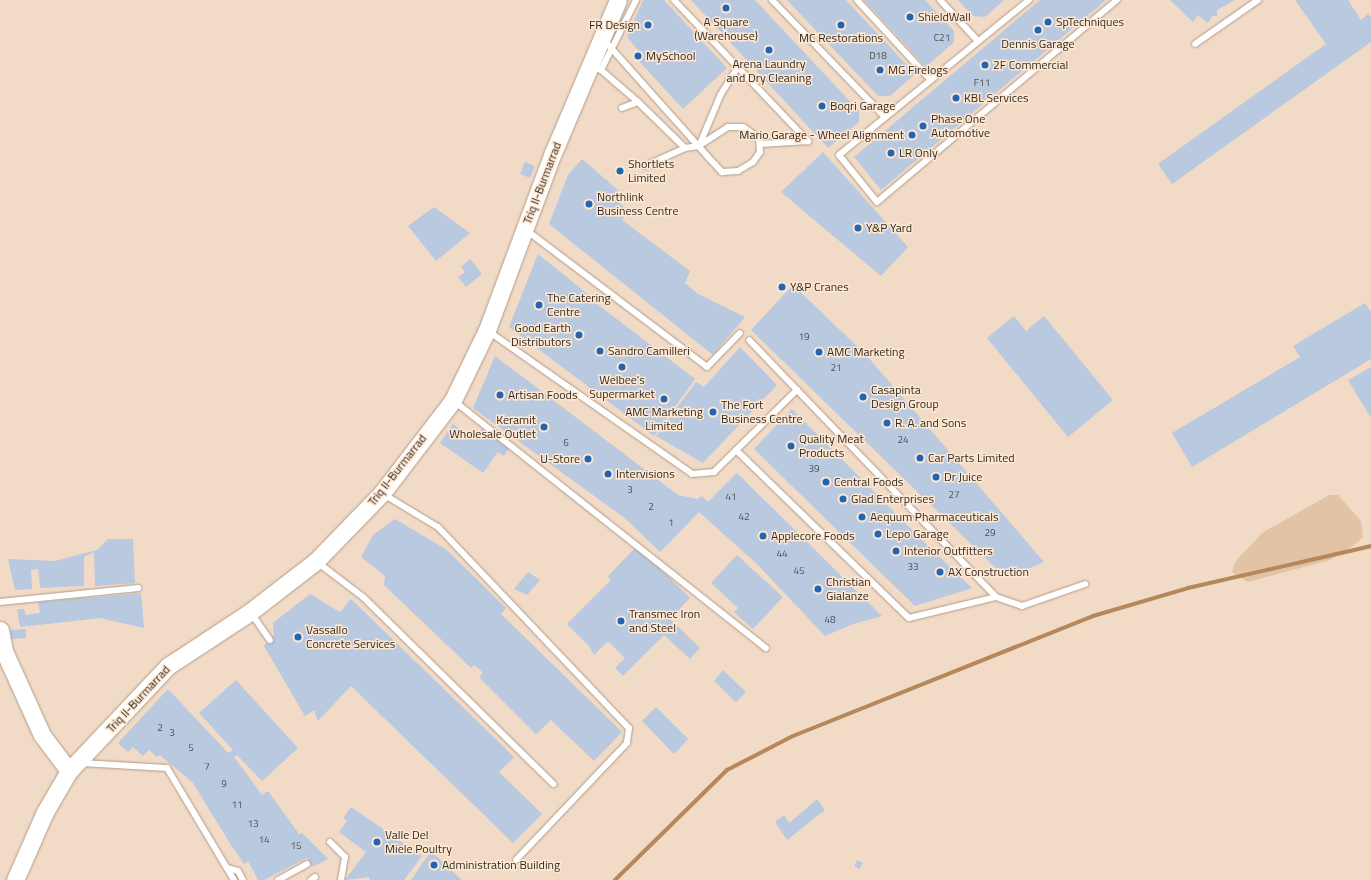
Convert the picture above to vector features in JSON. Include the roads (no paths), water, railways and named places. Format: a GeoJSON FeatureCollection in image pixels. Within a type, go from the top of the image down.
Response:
{"type":"FeatureCollection","features":[{"type":"Feature","properties":{"kind":"street","name":"Triq Il-Burmarrad"},"geometry":{"type":"LineString","coordinates":[[15,880],[45,812],[74,767],[168,666],[250,612],[316,561],[382,493],[452,400],[487,330],[525,229],[606,42],[618,0]]}},
{"type":"Feature","properties":{"kind":"street"},"geometry":{"type":"LineString","coordinates":[[0,630],[4,651],[42,735],[74,767]]}},
{"type":"Feature","properties":{"kind":"lane"},"geometry":{"type":"LineString","coordinates":[[636,0],[606,42],[699,146],[722,172],[738,171],[753,162],[760,152],[760,144],[759,138],[743,127],[728,127],[699,146],[685,148],[645,166]]}},
{"type":"Feature","properties":{"kind":"lane"},"geometry":{"type":"LineString","coordinates":[[674,0],[808,141],[760,144]]}},
{"type":"Feature","properties":{"kind":"lane"},"geometry":{"type":"LineString","coordinates":[[772,0],[884,116]]}},
{"type":"Feature","properties":{"kind":"lane"},"geometry":{"type":"LineString","coordinates":[[857,0],[930,80]]}},
{"type":"Feature","properties":{"kind":"lane"},"geometry":{"type":"LineString","coordinates":[[940,0],[977,40]]}},
{"type":"Feature","properties":{"kind":"lane"},"geometry":{"type":"LineString","coordinates":[[1029,0],[977,40],[839,155],[877,202],[1117,0]]}},
{"type":"Feature","properties":{"kind":"lane"},"geometry":{"type":"LineString","coordinates":[[1195,44],[1258,0]]}},
{"type":"Feature","properties":{"kind":"lane"},"geometry":{"type":"LineString","coordinates":[[699,146],[721,94],[738,67]]}},
{"type":"Feature","properties":{"kind":"lane"},"geometry":{"type":"LineString","coordinates":[[595,68],[638,102],[685,148]]}},
{"type":"Feature","properties":{"kind":"lane"},"geometry":{"type":"LineString","coordinates":[[622,108],[638,102]]}},
{"type":"Feature","properties":{"kind":"lane"},"geometry":{"type":"LineString","coordinates":[[525,229],[707,367],[740,333]]}},
{"type":"Feature","properties":{"kind":"lane"},"geometry":{"type":"LineString","coordinates":[[487,330],[692,474],[714,472],[797,390]]}},
{"type":"Feature","properties":{"kind":"lane"},"geometry":{"type":"LineString","coordinates":[[749,340],[996,597],[1022,606],[1085,584]]}},
{"type":"Feature","properties":{"kind":"lane"},"geometry":{"type":"LineString","coordinates":[[452,400],[766,648]]}},
{"type":"Feature","properties":{"kind":"lane"},"geometry":{"type":"LineString","coordinates":[[736,450],[909,618],[996,597]]}},
{"type":"Feature","properties":{"kind":"lane"},"geometry":{"type":"LineString","coordinates":[[382,493],[438,527],[629,728],[626,743],[516,860]]}},
{"type":"Feature","properties":{"kind":"lane"},"geometry":{"type":"LineString","coordinates":[[316,561],[363,597],[553,784]]}},
{"type":"Feature","properties":{"kind":"lane"},"geometry":{"type":"LineString","coordinates":[[0,602],[138,588]]}},
{"type":"Feature","properties":{"kind":"lane"},"geometry":{"type":"LineString","coordinates":[[250,612],[270,640]]}},
{"type":"Feature","properties":{"kind":"lane"},"geometry":{"type":"LineString","coordinates":[[74,767],[167,768],[234,880]]}},
{"type":"Feature","properties":{"kind":"lane"},"geometry":{"type":"LineString","coordinates":[[330,842],[345,857],[342,880]]}},
{"type":"Feature","properties":{"kind":"lane"},"geometry":{"type":"LineString","coordinates":[[278,880],[307,864]]}},
{"type":"Feature","properties":{"kind":"lane"},"geometry":{"type":"LineString","coordinates":[[228,868],[238,871],[243,880]]}},
{"type":"Feature","properties":{"kind":"waterway"},"geometry":{"type":"LineString","coordinates":[[615,880],[727,770],[793,736],[1093,616],[1188,588],[1371,546]]}},
{"type":"Feature","properties":{"kind":"place","name":"A Square (Warehouse)"},"geometry":{"type":"Point","coordinates":[726,8]}},
{"type":"Feature","properties":{"kind":"place","name":"ShieldWall"},"geometry":{"type":"Point","coordinates":[910,17]}},
{"type":"Feature","properties":{"kind":"place","name":"SpTechniques"},"geometry":{"type":"Point","coordinates":[1048,22]}},
{"type":"Feature","properties":{"kind":"place","name":"FR Design"},"geometry":{"type":"Point","coordinates":[648,25]}},
{"type":"Feature","properties":{"kind":"place","name":"MC Restorations"},"geometry":{"type":"Point","coordinates":[841,25]}},
{"type":"Feature","properties":{"kind":"place","name":"Dennis Garage"},"geometry":{"type":"Point","coordinates":[1038,30]}},
{"type":"Feature","properties":{"kind":"place","name":"Arena Laundry and Dry Cleaning"},"geometry":{"type":"Point","coordinates":[769,50]}},
{"type":"Feature","properties":{"kind":"place","name":"MySchool"},"geometry":{"type":"Point","coordinates":[638,56]}},
{"type":"Feature","properties":{"kind":"place","name":"2F Commercial"},"geometry":{"type":"Point","coordinates":[985,65]}},
{"type":"Feature","properties":{"kind":"place","name":"MG Firelogs"},"geometry":{"type":"Point","coordinates":[880,70]}},
{"type":"Feature","properties":{"kind":"place","name":"KBL Services"},"geometry":{"type":"Point","coordinates":[956,98]}},
{"type":"Feature","properties":{"kind":"place","name":"Boqri Garage"},"geometry":{"type":"Point","coordinates":[822,106]}},
{"type":"Feature","properties":{"kind":"place","name":"Phase One Automotive"},"geometry":{"type":"Point","coordinates":[923,126]}},
{"type":"Feature","properties":{"kind":"place","name":"Mario Garage - Wheel Alignment"},"geometry":{"type":"Point","coordinates":[912,135]}},
{"type":"Feature","properties":{"kind":"place","name":"LR Only"},"geometry":{"type":"Point","coordinates":[891,153]}},
{"type":"Feature","properties":{"kind":"place","name":"Shortlets Limited"},"geometry":{"type":"Point","coordinates":[620,171]}},
{"type":"Feature","properties":{"kind":"place","name":"Northlink Business Centre"},"geometry":{"type":"Point","coordinates":[589,204]}},
{"type":"Feature","properties":{"kind":"place","name":"Y&P Yard"},"geometry":{"type":"Point","coordinates":[858,228]}},
{"type":"Feature","properties":{"kind":"place","name":"Y&P Cranes"},"geometry":{"type":"Point","coordinates":[782,287]}},
{"type":"Feature","properties":{"kind":"place","name":"The Catering Centre"},"geometry":{"type":"Point","coordinates":[539,305]}},
{"type":"Feature","properties":{"kind":"place","name":"Good Earth Distributors"},"geometry":{"type":"Point","coordinates":[579,335]}},
{"type":"Feature","properties":{"kind":"place","name":"Sandro Camilleri"},"geometry":{"type":"Point","coordinates":[600,351]}},
{"type":"Feature","properties":{"kind":"place","name":"AMC Marketing"},"geometry":{"type":"Point","coordinates":[819,352]}},
{"type":"Feature","properties":{"kind":"place","name":"Welbee's Supermarket"},"geometry":{"type":"Point","coordinates":[622,367]}},
{"type":"Feature","properties":{"kind":"place","name":"Artisan Foods"},"geometry":{"type":"Point","coordinates":[500,395]}},
{"type":"Feature","properties":{"kind":"place","name":"Casapinta Design Group"},"geometry":{"type":"Point","coordinates":[863,397]}},
{"type":"Feature","properties":{"kind":"place","name":"AMC Marketing Limited"},"geometry":{"type":"Point","coordinates":[664,399]}},
{"type":"Feature","properties":{"kind":"place","name":"The Fort Business Centre"},"geometry":{"type":"Point","coordinates":[713,412]}},
{"type":"Feature","properties":{"kind":"place","name":"R. A. and Sons"},"geometry":{"type":"Point","coordinates":[887,423]}},
{"type":"Feature","properties":{"kind":"place","name":"Keramit Wholesale Outlet"},"geometry":{"type":"Point","coordinates":[544,427]}},
{"type":"Feature","properties":{"kind":"place","name":"Quality Meat Products"},"geometry":{"type":"Point","coordinates":[791,446]}},
{"type":"Feature","properties":{"kind":"place","name":"Car Parts Limited"},"geometry":{"type":"Point","coordinates":[920,458]}},
{"type":"Feature","properties":{"kind":"place","name":"U-Store"},"geometry":{"type":"Point","coordinates":[588,459]}},
{"type":"Feature","properties":{"kind":"place","name":"Intervisions"},"geometry":{"type":"Point","coordinates":[608,474]}},
{"type":"Feature","properties":{"kind":"place","name":"Dr Juice"},"geometry":{"type":"Point","coordinates":[936,477]}},
{"type":"Feature","properties":{"kind":"place","name":"Central Foods"},"geometry":{"type":"Point","coordinates":[826,482]}},
{"type":"Feature","properties":{"kind":"place","name":"Glad Enterprises"},"geometry":{"type":"Point","coordinates":[843,499]}},
{"type":"Feature","properties":{"kind":"place","name":"Aequum Pharmaceuticals"},"geometry":{"type":"Point","coordinates":[862,517]}},
{"type":"Feature","properties":{"kind":"place","name":"Lepo Garage"},"geometry":{"type":"Point","coordinates":[878,534]}},
{"type":"Feature","properties":{"kind":"place","name":"Applecore Foods"},"geometry":{"type":"Point","coordinates":[763,536]}},
{"type":"Feature","properties":{"kind":"place","name":"Interior Outfitters"},"geometry":{"type":"Point","coordinates":[896,551]}},
{"type":"Feature","properties":{"kind":"place","name":"AX Construction"},"geometry":{"type":"Point","coordinates":[940,572]}},
{"type":"Feature","properties":{"kind":"place","name":"Christian Gialanze"},"geometry":{"type":"Point","coordinates":[818,589]}},
{"type":"Feature","properties":{"kind":"place","name":"Transmec Iron and Steel"},"geometry":{"type":"Point","coordinates":[621,621]}},
{"type":"Feature","properties":{"kind":"place","name":"Vassallo Concrete Services"},"geometry":{"type":"Point","coordinates":[298,637]}},
{"type":"Feature","properties":{"kind":"place","name":"Valle Del Miele Poultry"},"geometry":{"type":"Point","coordinates":[377,842]}},
{"type":"Feature","properties":{"kind":"place","name":"Administration Building"},"geometry":{"type":"Point","coordinates":[434,865]}}]}
